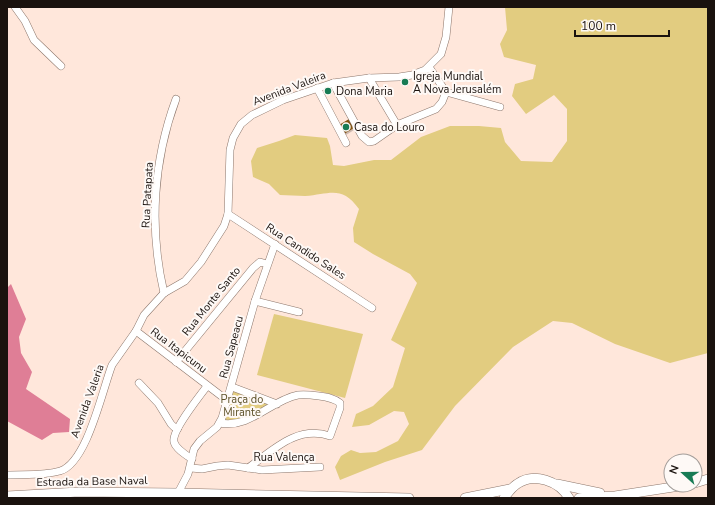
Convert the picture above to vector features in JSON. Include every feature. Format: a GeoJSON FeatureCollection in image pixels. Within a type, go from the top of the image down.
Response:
{"type":"FeatureCollection","features":[{"type":"Feature","properties":{"kind":"main road"},"geometry":{"type":"LineString","coordinates":[[504,498],[510,489],[516,484],[528,480],[541,479],[613,497]]}},
{"type":"Feature","properties":{"kind":"main road"},"geometry":{"type":"LineString","coordinates":[[552,482],[564,491],[569,498]]}},
{"type":"Feature","properties":{"kind":"main road"},"geometry":{"type":"LineString","coordinates":[[465,498],[510,489]]}},
{"type":"Feature","properties":{"kind":"main road"},"geometry":{"type":"LineString","coordinates":[[579,498],[613,497],[663,489]]}},
{"type":"Feature","properties":{"kind":"main road","name":"Estrada da Base Naval"},"geometry":{"type":"LineString","coordinates":[[7,496],[178,492],[409,498]]}},
{"type":"Feature","properties":{"kind":"street"},"geometry":{"type":"LineString","coordinates":[[15,7],[25,21],[37,43],[61,66]]}},
{"type":"Feature","properties":{"kind":"street","name":"Avenida Valeira"},"geometry":{"type":"LineString","coordinates":[[136,332],[144,315],[164,293],[185,281],[201,262],[224,226],[228,214],[230,150],[233,138],[247,118],[283,100],[333,83],[369,78],[400,77],[412,75],[425,70],[441,54],[446,37],[449,7]]}},
{"type":"Feature","properties":{"kind":"street"},"geometry":{"type":"LineString","coordinates":[[429,67],[446,92],[500,107]]}},
{"type":"Feature","properties":{"kind":"street"},"geometry":{"type":"LineString","coordinates":[[369,78],[397,125]]}},
{"type":"Feature","properties":{"kind":"street"},"geometry":{"type":"LineString","coordinates":[[333,83],[362,136],[367,141],[372,142],[397,125],[436,109],[442,102],[446,92]]}},
{"type":"Feature","properties":{"kind":"street"},"geometry":{"type":"LineString","coordinates":[[317,88],[346,143]]}},
{"type":"Feature","properties":{"kind":"street","name":"Rua Patapata"},"geometry":{"type":"LineString","coordinates":[[164,293],[160,277],[156,244],[157,178],[159,157],[176,99]]}},
{"type":"Feature","properties":{"kind":"street","name":"Rua Candido Sales"},"geometry":{"type":"LineString","coordinates":[[228,214],[372,308]]}},
{"type":"Feature","properties":{"kind":"street","name":"Rua Sapeacu"},"geometry":{"type":"LineString","coordinates":[[178,492],[186,481],[196,445],[220,423],[228,401],[255,301],[275,244]]}},
{"type":"Feature","properties":{"kind":"street","name":"Rua Monte Santo"},"geometry":{"type":"LineString","coordinates":[[176,362],[253,268],[260,262],[267,264]]}},
{"type":"Feature","properties":{"kind":"street"},"geometry":{"type":"LineString","coordinates":[[255,301],[299,312]]}},
{"type":"Feature","properties":{"kind":"street","name":"Rua Itapicunu"},"geometry":{"type":"LineString","coordinates":[[136,332],[228,401]]}},
{"type":"Feature","properties":{"kind":"street","name":"Avenida Valeria"},"geometry":{"type":"LineString","coordinates":[[7,475],[60,471],[71,465],[80,452],[87,437],[112,365],[136,332]]}},
{"type":"Feature","properties":{"kind":"street"},"geometry":{"type":"LineString","coordinates":[[139,383],[158,403],[171,424],[178,428]]}},
{"type":"Feature","properties":{"kind":"street"},"geometry":{"type":"LineString","coordinates":[[192,459],[174,444],[174,435],[207,386]]}},
{"type":"Feature","properties":{"kind":"street"},"geometry":{"type":"LineString","coordinates":[[232,387],[277,404]]}},
{"type":"Feature","properties":{"kind":"street","name":"Rua Valença"},"geometry":{"type":"LineString","coordinates":[[248,468],[287,440],[302,434],[320,433],[330,436],[340,404],[338,401],[331,398],[304,394],[292,397],[277,404]]}},
{"type":"Feature","properties":{"kind":"street"},"geometry":{"type":"LineString","coordinates":[[220,423],[231,424],[241,422],[277,404]]}},
{"type":"Feature","properties":{"kind":"street","name":"Rua Valença"},"geometry":{"type":"LineString","coordinates":[[190,468],[202,469],[222,466],[262,470],[282,470],[320,467]]}},
{"type":"Feature","properties":{"kind":"green space"},"geometry":{"type":"Polygon","coordinates":[[[505,7],[708,7],[708,353],[670,363],[615,344],[572,323],[553,321],[513,347],[455,406],[422,450],[385,462],[340,480],[335,467],[341,456],[351,450],[360,453],[376,452],[398,441],[409,424],[404,412],[394,411],[369,425],[352,427],[356,414],[373,406],[393,387],[405,348],[391,340],[417,283],[410,274],[354,242],[353,228],[359,209],[353,201],[341,194],[335,193],[305,196],[280,195],[269,184],[253,177],[251,161],[257,148],[295,135],[327,138],[333,165],[344,166],[374,160],[391,160],[421,137],[450,126],[479,126],[501,128],[505,142],[521,161],[552,162],[567,141],[567,109],[554,95],[526,114],[512,96],[515,84],[533,79],[536,65],[504,57],[500,44],[507,30],[505,7]]]}},
{"type":"Feature","properties":{"kind":"green space"},"geometry":{"type":"Polygon","coordinates":[[[274,314],[363,334],[345,398],[257,375],[274,314]]]}},
{"type":"Feature","properties":{"kind":"green space","name":"Praça do Mirante"},"geometry":{"type":"Polygon","coordinates":[[[233,388],[274,404],[250,417],[222,422],[233,388]]]}},
{"type":"Feature","properties":{"kind":"shaded area"},"geometry":{"type":"Polygon","coordinates":[[[11,284],[26,319],[19,337],[21,353],[32,372],[26,389],[70,419],[69,432],[53,433],[42,440],[7,421],[7,288],[11,284]]]}},
{"type":"Feature","properties":{"kind":"building","name":"Casa do Louro"},"geometry":{"type":"Polygon","coordinates":[[[349,119],[354,128],[344,134],[339,125],[349,119]]]}},
{"type":"Feature","properties":{"kind":"place","name":"Igreja Mundial A Nova Jerusalém"},"geometry":{"type":"Point","coordinates":[405,82]}},
{"type":"Feature","properties":{"kind":"place","name":"Dona Maria"},"geometry":{"type":"Point","coordinates":[328,91]}},
{"type":"Feature","properties":{"kind":"place","name":"Casa do Louro"},"geometry":{"type":"Point","coordinates":[346,127]}}]}
